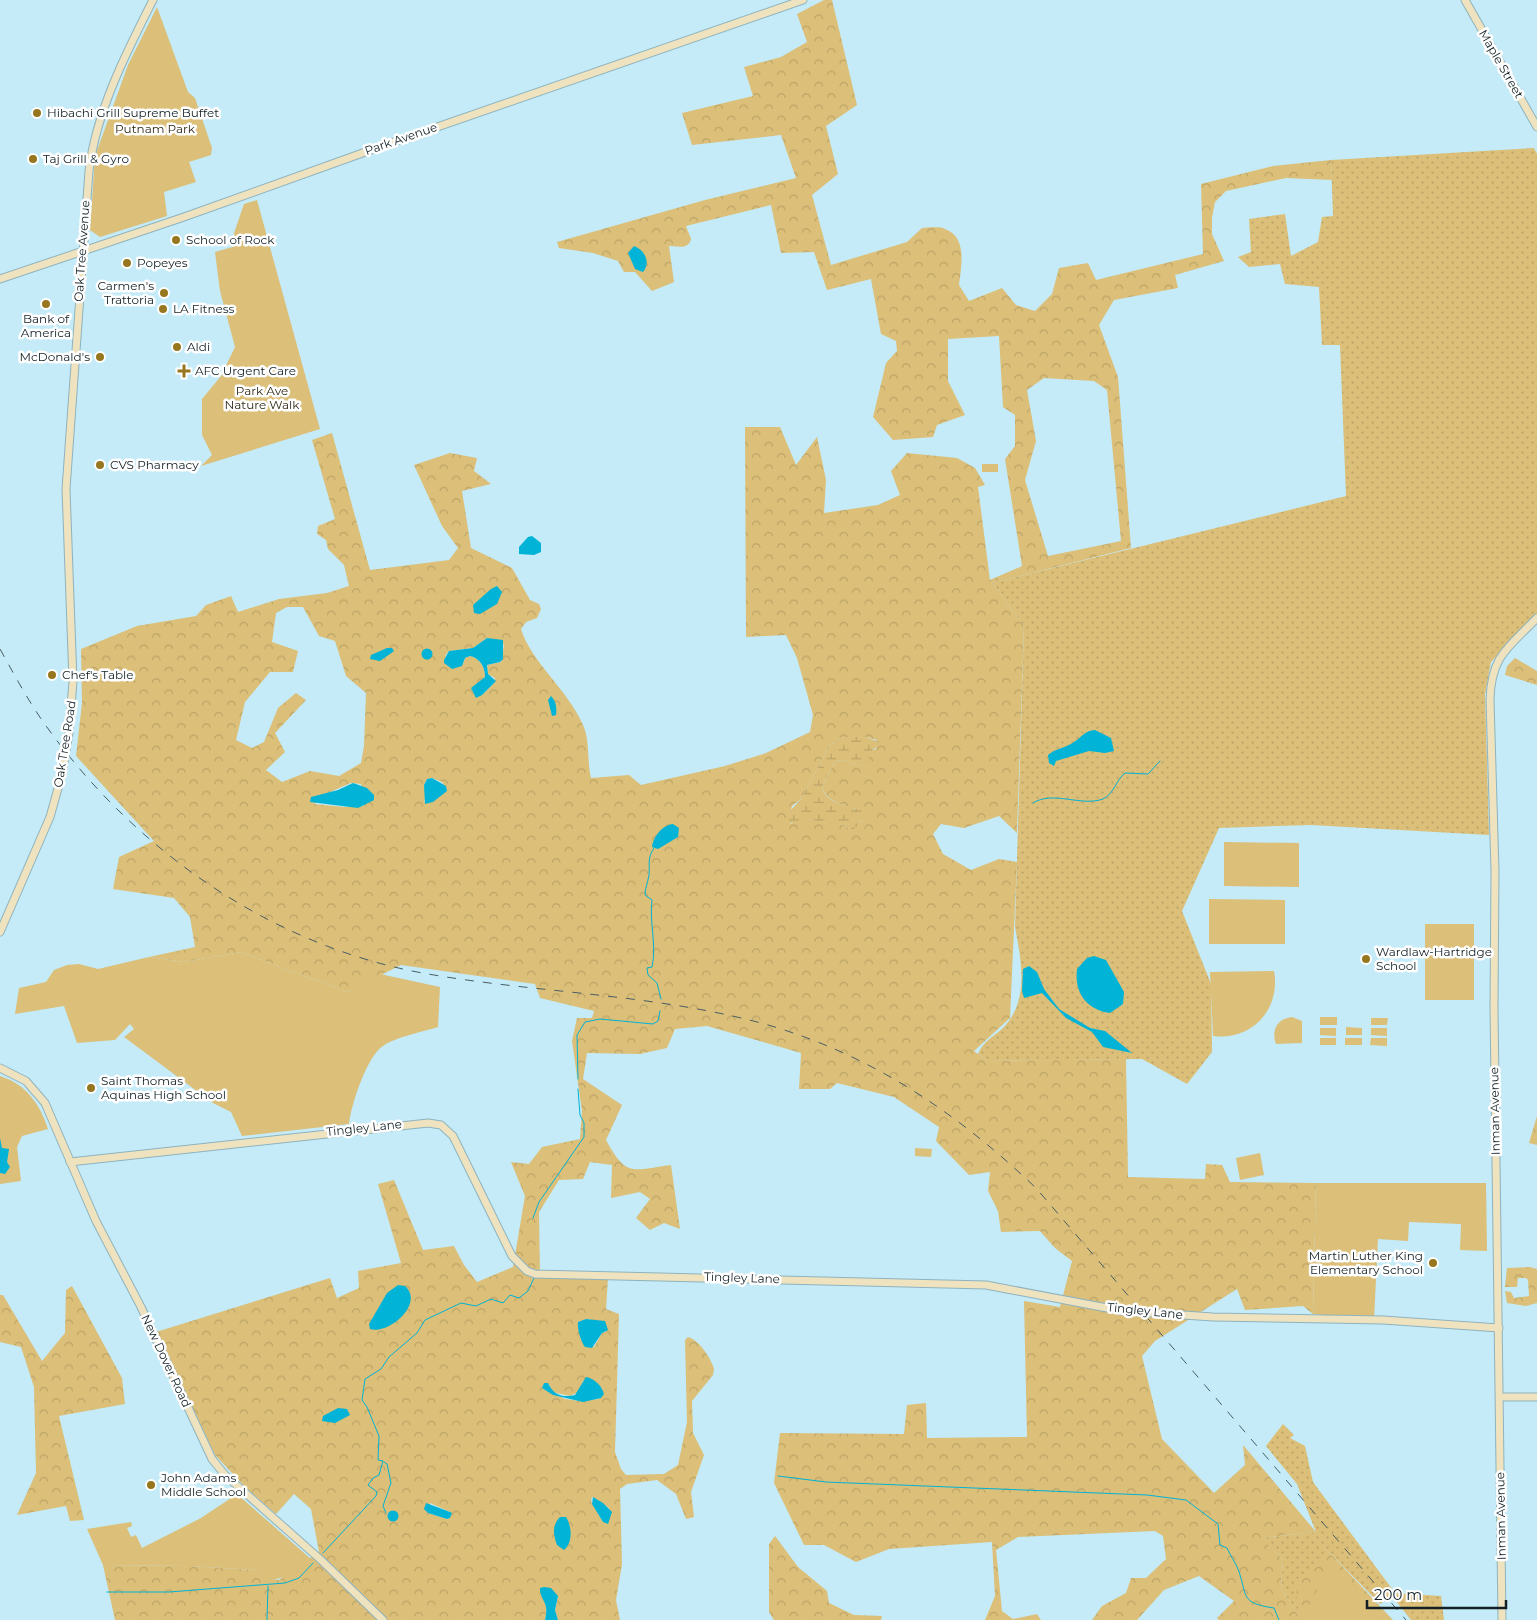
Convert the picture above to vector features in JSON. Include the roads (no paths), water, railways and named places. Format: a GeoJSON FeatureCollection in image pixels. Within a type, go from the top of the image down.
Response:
{"type":"FeatureCollection","features":[{"type":"Feature","properties":{"kind":"main road","name":"Oak Tree Avenue"},"geometry":{"type":"LineString","coordinates":[[66,514],[67,463],[82,252],[93,147],[120,69],[153,0]]}},
{"type":"Feature","properties":{"kind":"main road","name":"Park Avenue"},"geometry":{"type":"LineString","coordinates":[[0,279],[803,0]]}},
{"type":"Feature","properties":{"kind":"main road","name":"Maple Street"},"geometry":{"type":"LineString","coordinates":[[1465,0],[1537,127]]}},
{"type":"Feature","properties":{"kind":"main road","name":"Oak Tree Road"},"geometry":{"type":"LineString","coordinates":[[0,932],[50,817],[62,774],[69,732],[73,681],[71,594],[66,514]]}},
{"type":"Feature","properties":{"kind":"main road","name":"Inman Avenue"},"geometry":{"type":"LineString","coordinates":[[1502,1620],[1494,1008],[1495,871],[1490,685],[1496,662],[1537,618]]}},
{"type":"Feature","properties":{"kind":"main road","name":"New Dover Road"},"geometry":{"type":"LineString","coordinates":[[0,1068],[22,1078],[38,1092],[48,1110],[96,1221],[137,1299],[212,1459],[225,1475],[327,1565],[383,1620]]}},
{"type":"Feature","properties":{"kind":"main road","name":"Tingley Lane"},"geometry":{"type":"LineString","coordinates":[[70,1162],[428,1123],[441,1125],[453,1136],[512,1256],[527,1271],[535,1274],[986,1285],[1123,1311],[1213,1317],[1383,1320],[1499,1328]]}},
{"type":"Feature","properties":{"kind":"main road"},"geometry":{"type":"LineString","coordinates":[[1500,1397],[1537,1397]]}},
{"type":"Feature","properties":{"kind":"water"},"geometry":{"type":"Polygon","coordinates":[[[634,246],[641,250],[646,257],[647,265],[643,272],[635,269],[628,253],[634,246]]]}},
{"type":"Feature","properties":{"kind":"water"},"geometry":{"type":"Polygon","coordinates":[[[532,536],[541,543],[541,552],[534,555],[519,554],[519,547],[528,537],[532,536]]]}},
{"type":"Feature","properties":{"kind":"water"},"geometry":{"type":"Polygon","coordinates":[[[497,586],[502,592],[497,604],[480,614],[474,613],[473,605],[497,586]]]}},
{"type":"Feature","properties":{"kind":"water"},"geometry":{"type":"Polygon","coordinates":[[[487,638],[503,640],[503,659],[500,662],[487,665],[488,674],[496,681],[482,695],[476,698],[471,688],[485,677],[483,666],[479,661],[470,656],[465,658],[462,666],[452,669],[444,663],[444,660],[449,651],[473,648],[487,638]]]}},
{"type":"Feature","properties":{"kind":"water"},"geometry":{"type":"Polygon","coordinates":[[[387,648],[392,648],[394,651],[380,661],[370,659],[371,655],[387,648]]]}},
{"type":"Feature","properties":{"kind":"water"},"geometry":{"type":"Polygon","coordinates":[[[427,648],[433,654],[427,660],[421,654],[427,648]]]}},
{"type":"Feature","properties":{"kind":"water"},"geometry":{"type":"Polygon","coordinates":[[[551,696],[555,702],[556,710],[556,715],[552,716],[548,700],[551,696]]]}},
{"type":"Feature","properties":{"kind":"water"},"geometry":{"type":"Polygon","coordinates":[[[1095,730],[1111,738],[1114,751],[1105,753],[1089,751],[1056,761],[1054,766],[1049,763],[1048,755],[1071,744],[1086,733],[1095,730]]]}},
{"type":"Feature","properties":{"kind":"water"},"geometry":{"type":"Polygon","coordinates":[[[432,778],[446,786],[447,791],[433,802],[425,804],[424,785],[427,779],[432,778]]]}},
{"type":"Feature","properties":{"kind":"water"},"geometry":{"type":"Polygon","coordinates":[[[353,783],[367,788],[374,795],[374,800],[358,808],[310,802],[311,797],[338,790],[353,783]]]}},
{"type":"Feature","properties":{"kind":"water"},"geometry":{"type":"Polygon","coordinates":[[[673,824],[679,828],[678,837],[658,849],[652,847],[654,839],[659,832],[666,826],[673,824]]]}},
{"type":"Feature","properties":{"kind":"water"},"geometry":{"type":"Polygon","coordinates":[[[1094,956],[1106,960],[1124,992],[1123,1004],[1110,1013],[1088,1004],[1083,999],[1078,985],[1077,969],[1087,958],[1094,956]]]}},
{"type":"Feature","properties":{"kind":"water"},"geometry":{"type":"Polygon","coordinates":[[[1029,966],[1037,972],[1044,989],[1059,1009],[1090,1028],[1105,1031],[1132,1053],[1103,1047],[1092,1032],[1066,1018],[1042,993],[1024,998],[1022,991],[1023,969],[1029,966]]]}},
{"type":"Feature","properties":{"kind":"water"},"geometry":{"type":"Polygon","coordinates":[[[0,1138],[2,1148],[9,1149],[7,1162],[10,1167],[5,1174],[0,1173],[0,1138]]]}},
{"type":"Feature","properties":{"kind":"water"},"geometry":{"type":"Polygon","coordinates":[[[398,1285],[405,1286],[410,1293],[407,1309],[394,1323],[377,1330],[370,1329],[369,1324],[387,1293],[398,1285]]]}},
{"type":"Feature","properties":{"kind":"water"},"geometry":{"type":"Polygon","coordinates":[[[586,1319],[605,1321],[608,1330],[602,1333],[592,1348],[585,1347],[579,1332],[578,1322],[586,1319]]]}},
{"type":"Feature","properties":{"kind":"water"},"geometry":{"type":"Polygon","coordinates":[[[586,1377],[600,1385],[604,1394],[601,1398],[583,1402],[553,1395],[542,1388],[544,1383],[548,1383],[558,1395],[575,1395],[586,1377]]]}},
{"type":"Feature","properties":{"kind":"water"},"geometry":{"type":"Polygon","coordinates":[[[338,1408],[347,1409],[350,1415],[335,1423],[322,1421],[323,1416],[338,1408]]]}},
{"type":"Feature","properties":{"kind":"water"},"geometry":{"type":"Polygon","coordinates":[[[593,1497],[612,1512],[608,1524],[603,1522],[592,1504],[593,1497]]]}},
{"type":"Feature","properties":{"kind":"water"},"geometry":{"type":"Polygon","coordinates":[[[426,1503],[452,1513],[450,1518],[447,1519],[428,1513],[424,1509],[426,1503]]]}},
{"type":"Feature","properties":{"kind":"water"},"geometry":{"type":"Polygon","coordinates":[[[393,1510],[399,1516],[393,1522],[387,1516],[393,1510]]]}},
{"type":"Feature","properties":{"kind":"water"},"geometry":{"type":"Polygon","coordinates":[[[560,1517],[566,1517],[570,1530],[569,1543],[564,1550],[557,1545],[554,1533],[554,1526],[560,1517]]]}},
{"type":"Feature","properties":{"kind":"water"},"geometry":{"type":"Polygon","coordinates":[[[540,1588],[551,1588],[558,1596],[555,1610],[558,1620],[545,1620],[546,1605],[540,1593],[540,1588]]]}},
{"type":"Feature","properties":{"kind":"waterway"},"geometry":{"type":"LineString","coordinates":[[1033,803],[1049,798],[1086,801],[1103,799],[1110,794],[1125,773],[1148,774],[1160,761]]}},
{"type":"Feature","properties":{"kind":"waterway"},"geometry":{"type":"LineString","coordinates":[[654,848],[650,858],[645,892],[645,895],[652,900],[651,917],[654,950],[652,967],[647,968],[648,975],[657,983],[661,999]]}},
{"type":"Feature","properties":{"kind":"waterway"},"geometry":{"type":"LineString","coordinates":[[578,1079],[577,1035],[585,1022],[600,1019],[653,1024],[658,1021],[660,1011]]}},
{"type":"Feature","properties":{"kind":"waterway"},"geometry":{"type":"LineString","coordinates":[[533,1218],[539,1202],[584,1137],[584,1123],[580,1115],[578,1089]]}},
{"type":"Feature","properties":{"kind":"waterway"},"geometry":{"type":"LineString","coordinates":[[323,1553],[376,1496],[377,1492],[368,1485],[373,1478],[379,1475],[383,1461],[378,1460],[379,1436],[367,1407],[362,1400],[365,1379],[381,1369],[389,1357],[417,1333],[425,1320],[461,1303],[476,1306],[491,1299],[503,1303],[510,1295],[519,1298],[528,1291],[534,1278]]}},
{"type":"Feature","properties":{"kind":"waterway"},"geometry":{"type":"LineString","coordinates":[[384,1462],[387,1464],[391,1483],[383,1506],[386,1513]]}},
{"type":"Feature","properties":{"kind":"waterway"},"geometry":{"type":"LineString","coordinates":[[778,1476],[826,1482],[1147,1495],[1186,1500],[1218,1524],[1220,1545],[1227,1548],[1237,1566],[1245,1592],[1250,1601],[1274,1608],[1279,1620]]}},
{"type":"Feature","properties":{"kind":"waterway"},"geometry":{"type":"LineString","coordinates":[[107,1592],[169,1592],[285,1583],[299,1578],[313,1563]]}},
{"type":"Feature","properties":{"kind":"waterway"},"geometry":{"type":"LineString","coordinates":[[267,1620],[268,1586]]}},
{"type":"Feature","properties":{"kind":"railway"},"geometry":{"type":"LineString","coordinates":[[0,649],[26,696],[44,723],[80,769],[120,812],[164,851],[211,886],[262,916],[315,941],[370,961],[428,974],[679,1006],[761,1023],[801,1036],[874,1068],[942,1110],[974,1134],[1036,1188],[1406,1620]]}},
{"type":"Feature","properties":{"kind":"place","name":"Hibachi Grill Supreme Buffet"},"geometry":{"type":"Point","coordinates":[37,113]}},
{"type":"Feature","properties":{"kind":"place","name":"Taj Grill & Gyro"},"geometry":{"type":"Point","coordinates":[33,159]}},
{"type":"Feature","properties":{"kind":"place","name":"School of Rock"},"geometry":{"type":"Point","coordinates":[176,240]}},
{"type":"Feature","properties":{"kind":"place","name":"Popeyes"},"geometry":{"type":"Point","coordinates":[127,263]}},
{"type":"Feature","properties":{"kind":"place","name":"Carmen's Trattoria"},"geometry":{"type":"Point","coordinates":[164,293]}},
{"type":"Feature","properties":{"kind":"place","name":"Bank of America"},"geometry":{"type":"Point","coordinates":[46,304]}},
{"type":"Feature","properties":{"kind":"place","name":"LA Fitness"},"geometry":{"type":"Point","coordinates":[163,309]}},
{"type":"Feature","properties":{"kind":"place","name":"Aldi"},"geometry":{"type":"Point","coordinates":[177,347]}},
{"type":"Feature","properties":{"kind":"place","name":"McDonald's"},"geometry":{"type":"Point","coordinates":[100,357]}},
{"type":"Feature","properties":{"kind":"place","name":"AFC Urgent Care"},"geometry":{"type":"Point","coordinates":[184,371]}},
{"type":"Feature","properties":{"kind":"place","name":"CVS Pharmacy"},"geometry":{"type":"Point","coordinates":[100,465]}},
{"type":"Feature","properties":{"kind":"place","name":"Chef's Table"},"geometry":{"type":"Point","coordinates":[52,675]}},
{"type":"Feature","properties":{"kind":"place","name":"Wardlaw-Hartridge School"},"geometry":{"type":"Point","coordinates":[1366,959]}},
{"type":"Feature","properties":{"kind":"place","name":"Saint Thomas Aquinas High School"},"geometry":{"type":"Point","coordinates":[91,1088]}},
{"type":"Feature","properties":{"kind":"place","name":"Martin Luther King Elementary School"},"geometry":{"type":"Point","coordinates":[1433,1263]}},
{"type":"Feature","properties":{"kind":"place","name":"John Adams Middle School"},"geometry":{"type":"Point","coordinates":[151,1485]}},
{"type":"Feature","properties":{"kind":"park label","name":"Putnam Park"},"geometry":{"type":"Point","coordinates":[155,129]}},
{"type":"Feature","properties":{"kind":"park label","name":"Park Ave Nature Walk"},"geometry":{"type":"Point","coordinates":[262,398]}}]}
